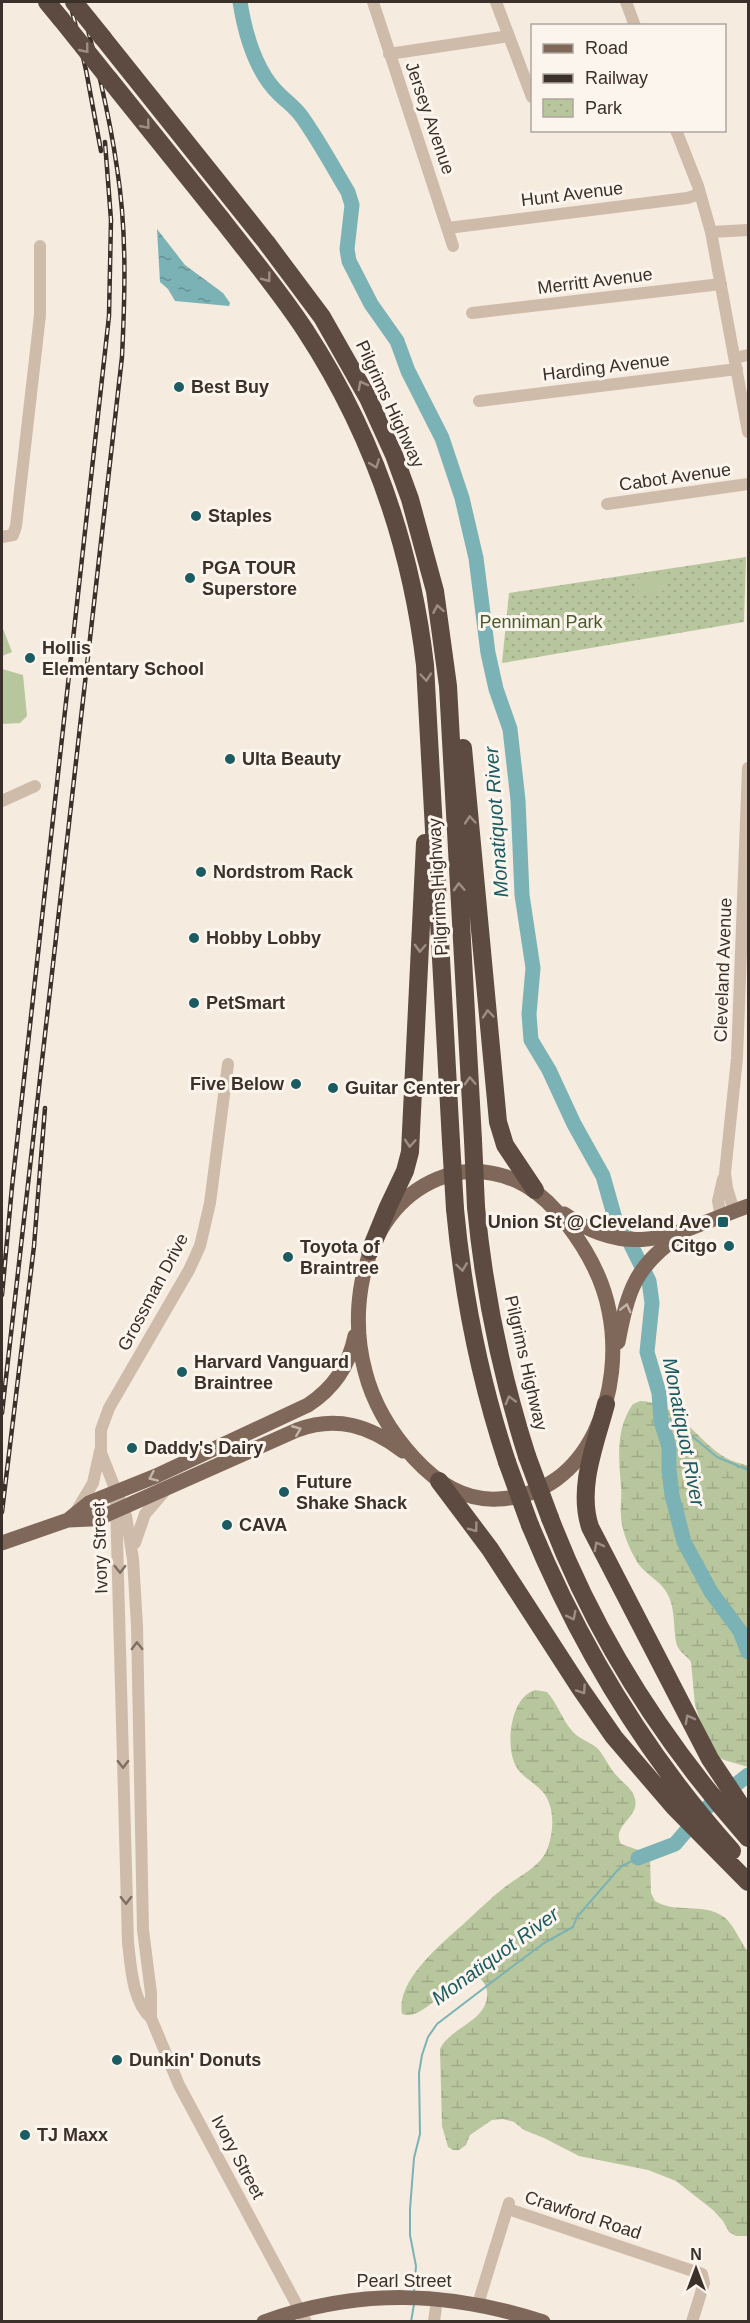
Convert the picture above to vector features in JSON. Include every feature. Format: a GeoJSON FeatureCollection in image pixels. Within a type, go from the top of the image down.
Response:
{"type":"FeatureCollection","features":[{"type":"Feature","properties":{"kind":"highway","name":"Pilgrims Highway"},"geometry":{"type":"LineString","coordinates":[[47,2],[278,291],[322,357],[351,411],[382,483],[409,574],[423,649],[455,1209],[475,1342],[489,1403],[507,1462],[530,1525],[562,1597],[603,1673],[681,1802]]}},
{"type":"Feature","properties":{"kind":"highway","name":"Pilgrims Highway"},"geometry":{"type":"LineString","coordinates":[[74,2],[295,279],[330,330],[350,363],[381,426],[410,499],[428,560],[442,638],[450,718],[477,1207],[492,1322],[509,1397],[527,1456],[550,1518],[578,1583],[607,1639],[652,1713],[702,1783],[739,1812]]}},
{"type":"Feature","properties":{"kind":"highway"},"geometry":{"type":"LineString","coordinates":[[442,638],[467,780],[498,1122],[505,1145],[541,1196]]}},
{"type":"Feature","properties":{"kind":"highway"},"geometry":{"type":"LineString","coordinates":[[370,1251],[405,1171],[410,1152],[430,743]]}},
{"type":"Feature","properties":{"kind":"highway"},"geometry":{"type":"LineString","coordinates":[[606,1404],[585,1488],[588,1521],[595,1540],[739,1812],[748,1838]]}},
{"type":"Feature","properties":{"kind":"highway"},"geometry":{"type":"LineString","coordinates":[[439,1481],[490,1549],[605,1724],[681,1802],[748,1882]]}},
{"type":"Feature","properties":{"kind":"highway"},"geometry":{"type":"LineString","coordinates":[[709,1834],[748,1868]]}},
{"type":"Feature","properties":{"kind":"main road"},"geometry":{"type":"LineString","coordinates":[[2,1543],[71,1517],[89,1503],[295,1412],[321,1397],[336,1380],[348,1361],[355,1336],[362,1282],[370,1251],[384,1224],[400,1204],[419,1188],[444,1176],[462,1172],[489,1172],[513,1178],[578,1224],[611,1238],[625,1240],[649,1239],[688,1229],[735,1211]]}},
{"type":"Feature","properties":{"kind":"main road"},"geometry":{"type":"LineString","coordinates":[[541,1196],[580,1242],[601,1284],[612,1329],[613,1372]]}},
{"type":"Feature","properties":{"kind":"main road"},"geometry":{"type":"LineString","coordinates":[[71,1517],[90,1520],[120,1510],[297,1430],[328,1422],[355,1425],[376,1433],[439,1481],[468,1495],[488,1499],[518,1496],[546,1486],[562,1475],[582,1454],[594,1435],[606,1404],[620,1330],[632,1287],[640,1272],[654,1255],[688,1229]]}},
{"type":"Feature","properties":{"kind":"main road"},"geometry":{"type":"LineString","coordinates":[[358,1309],[361,1352],[370,1388],[393,1431],[422,1466]]}},
{"type":"Feature","properties":{"kind":"main road","name":"Pearl Street"},"geometry":{"type":"LineString","coordinates":[[264,2322],[302,2316],[358,2298],[402,2297],[478,2304],[543,2322]]}},
{"type":"Feature","properties":{"kind":"street","name":"Jersey Avenue"},"geometry":{"type":"LineString","coordinates":[[373,2],[453,246]]}},
{"type":"Feature","properties":{"kind":"street"},"geometry":{"type":"LineString","coordinates":[[496,2],[531,94]]}},
{"type":"Feature","properties":{"kind":"street"},"geometry":{"type":"LineString","coordinates":[[626,2],[634,24]]}},
{"type":"Feature","properties":{"kind":"street"},"geometry":{"type":"LineString","coordinates":[[389,54],[509,36]]}},
{"type":"Feature","properties":{"kind":"street"},"geometry":{"type":"LineString","coordinates":[[677,132],[711,232],[748,432]]}},
{"type":"Feature","properties":{"kind":"street","name":"Hunt Avenue"},"geometry":{"type":"LineString","coordinates":[[448,228],[700,195]]}},
{"type":"Feature","properties":{"kind":"street"},"geometry":{"type":"LineString","coordinates":[[711,232],[748,230]]}},
{"type":"Feature","properties":{"kind":"street"},"geometry":{"type":"LineString","coordinates":[[5,537],[13,535],[16,529],[38,338],[41,295],[40,246]]}},
{"type":"Feature","properties":{"kind":"street","name":"Merritt Avenue"},"geometry":{"type":"LineString","coordinates":[[472,313],[721,284]]}},
{"type":"Feature","properties":{"kind":"street","name":"Harding Avenue"},"geometry":{"type":"LineString","coordinates":[[479,401],[736,363],[748,355]]}},
{"type":"Feature","properties":{"kind":"street","name":"Cabot Avenue"},"geometry":{"type":"LineString","coordinates":[[607,504],[748,484]]}},
{"type":"Feature","properties":{"kind":"street","name":"Cleveland Avenue"},"geometry":{"type":"LineString","coordinates":[[735,1211],[727,1188],[725,1173],[744,1003],[748,768]]}},
{"type":"Feature","properties":{"kind":"street"},"geometry":{"type":"LineString","coordinates":[[2,801],[35,786]]}},
{"type":"Feature","properties":{"kind":"street","name":"Grossman Drive"},"geometry":{"type":"LineString","coordinates":[[116,1493],[100,1447],[102,1425],[109,1408],[189,1270],[203,1237],[210,1203],[228,1064]]}},
{"type":"Feature","properties":{"kind":"street"},"geometry":{"type":"LineString","coordinates":[[71,1517],[93,1483],[100,1447]]}},
{"type":"Feature","properties":{"kind":"street"},"geometry":{"type":"LineString","coordinates":[[134,1559],[141,1519],[148,1508],[168,1489]]}},
{"type":"Feature","properties":{"kind":"street","name":"Ivory Street"},"geometry":{"type":"LineString","coordinates":[[116,1493],[120,1510],[127,1935],[138,1998],[144,2011],[151,2018],[179,2085],[302,2316]]}},
{"type":"Feature","properties":{"kind":"street","name":"Ivory Street"},"geometry":{"type":"LineString","coordinates":[[120,1510],[128,1522],[134,1559],[143,1923],[151,1993],[151,2018]]}},
{"type":"Feature","properties":{"kind":"street"},"geometry":{"type":"LineString","coordinates":[[120,1593],[126,1646],[125,1678],[128,1686],[134,1684],[138,1673]]}},
{"type":"Feature","properties":{"kind":"street","name":"Crawford Road"},"geometry":{"type":"LineString","coordinates":[[478,2304],[508,2206],[699,2272],[703,2275],[704,2280],[692,2322]]}},
{"type":"Feature","properties":{"kind":"street"},"geometry":{"type":"LineString","coordinates":[[431,2298],[434,2322]]}},
{"type":"Feature","properties":{"kind":"green space","name":"Penniman Park"},"geometry":{"type":"Polygon","coordinates":[[[746,557],[744,622],[502,663],[509,593],[746,557]]]}},
{"type":"Feature","properties":{"kind":"green space"},"geometry":{"type":"Polygon","coordinates":[[[666,575],[668,590],[639,595],[637,579],[666,575]]]}},
{"type":"Feature","properties":{"kind":"green space"},"geometry":{"type":"Polygon","coordinates":[[[2,626],[12,652],[2,656],[2,626]]]}},
{"type":"Feature","properties":{"kind":"green space"},"geometry":{"type":"Polygon","coordinates":[[[2,669],[23,675],[27,716],[20,723],[2,724],[2,669]]]}},
{"type":"Feature","properties":{"kind":"green space"},"geometry":{"type":"Polygon","coordinates":[[[640,1401],[665,1408],[686,1423],[715,1451],[748,1466],[748,1767],[717,1756],[695,1705],[691,1662],[677,1645],[671,1602],[662,1587],[640,1566],[625,1535],[621,1521],[621,1434],[627,1414],[633,1404],[640,1401]]]}},
{"type":"Feature","properties":{"kind":"green space"},"geometry":{"type":"Polygon","coordinates":[[[535,1690],[547,1692],[573,1732],[599,1750],[615,1774],[632,1792],[635,1799],[634,1811],[622,1826],[619,1837],[621,1844],[644,1852],[650,1858],[651,1893],[655,1901],[672,1907],[707,1910],[724,1917],[731,1924],[748,1952],[748,2236],[736,2236],[729,2232],[713,2210],[676,2181],[648,2170],[579,2156],[524,2130],[514,2122],[503,2119],[492,2120],[470,2135],[466,2145],[459,2150],[448,2147],[442,2126],[440,2049],[452,2034],[482,2009],[487,1991],[483,1982],[476,1976],[457,1983],[428,2006],[410,2015],[402,2014],[402,2000],[415,1973],[425,1960],[496,1894],[533,1867],[546,1852],[552,1829],[550,1804],[542,1791],[516,1767],[511,1743],[512,1721],[520,1701],[535,1690]]]}},
{"type":"Feature","properties":{"kind":"water"},"geometry":{"type":"Polygon","coordinates":[[[157,229],[185,265],[223,293],[230,303],[229,306],[175,301],[168,289],[160,282],[157,229]]]}},
{"type":"Feature","properties":{"kind":"waterway","name":"Monatiquot River"},"geometry":{"type":"LineString","coordinates":[[240,2],[248,39],[263,74],[302,117],[348,192],[352,205],[347,249],[349,261],[371,304],[397,341],[408,371],[442,438],[462,498],[476,558],[488,653],[496,689],[510,729],[518,800],[522,895],[533,968],[529,1014],[531,1040],[549,1070],[574,1124],[603,1176],[616,1222],[626,1235],[649,1281],[652,1303],[647,1352],[659,1393],[661,1421],[669,1447],[672,1495],[684,1542],[711,1592],[740,1631],[748,1652]]}},
{"type":"Feature","properties":{"kind":"waterway"},"geometry":{"type":"LineString","coordinates":[[660,1415],[675,1422],[717,1457],[748,1470]]}},
{"type":"Feature","properties":{"kind":"waterway","name":"Monatiquot River"},"geometry":{"type":"LineString","coordinates":[[638,1858],[675,1844],[704,1810],[748,1775]]}},
{"type":"Feature","properties":{"kind":"waterway","name":"Monatiquot River"},"geometry":{"type":"LineString","coordinates":[[414,2292],[416,2266],[410,2235],[410,2209],[414,2158],[420,2134],[419,2073],[428,2037],[437,2024],[509,1969],[544,1943],[573,1927],[577,1917],[616,1872],[622,1866],[638,1858]]}},
{"type":"Feature","properties":{"kind":"waterway","name":"Monatiquot River"},"geometry":{"type":"LineString","coordinates":[[411,2322],[414,2304]]}},
{"type":"Feature","properties":{"kind":"railway"},"geometry":{"type":"LineString","coordinates":[[70,2],[86,70],[101,151]]}},
{"type":"Feature","properties":{"kind":"railway"},"geometry":{"type":"LineString","coordinates":[[2,1413],[122,357],[124,262],[120,192],[106,105],[81,2]]}},
{"type":"Feature","properties":{"kind":"railway"},"geometry":{"type":"LineString","coordinates":[[2,1295],[109,316],[111,220],[105,142]]}},
{"type":"Feature","properties":{"kind":"railway"},"geometry":{"type":"LineString","coordinates":[[2,1512],[34,1246],[45,1108]]}},
{"type":"Feature","properties":{"kind":"place","name":"Best Buy"},"geometry":{"type":"Point","coordinates":[179,387]}},
{"type":"Feature","properties":{"kind":"place","name":"Staples"},"geometry":{"type":"Point","coordinates":[196,516]}},
{"type":"Feature","properties":{"kind":"place","name":"PGA TOUR Superstore"},"geometry":{"type":"Point","coordinates":[190,578]}},
{"type":"Feature","properties":{"kind":"place","name":"Hollis Elementary School"},"geometry":{"type":"Point","coordinates":[30,658]}},
{"type":"Feature","properties":{"kind":"place","name":"Ulta Beauty"},"geometry":{"type":"Point","coordinates":[230,759]}},
{"type":"Feature","properties":{"kind":"place","name":"Nordstrom Rack"},"geometry":{"type":"Point","coordinates":[201,872]}},
{"type":"Feature","properties":{"kind":"place","name":"Hobby Lobby"},"geometry":{"type":"Point","coordinates":[194,938]}},
{"type":"Feature","properties":{"kind":"place","name":"PetSmart"},"geometry":{"type":"Point","coordinates":[194,1003]}},
{"type":"Feature","properties":{"kind":"place","name":"Five Below"},"geometry":{"type":"Point","coordinates":[296,1084]}},
{"type":"Feature","properties":{"kind":"place","name":"Guitar Center"},"geometry":{"type":"Point","coordinates":[333,1088]}},
{"type":"Feature","properties":{"kind":"place","name":"Union St @ Cleveland Ave"},"geometry":{"type":"Point","coordinates":[723,1222]}},
{"type":"Feature","properties":{"kind":"place","name":"Citgo"},"geometry":{"type":"Point","coordinates":[729,1246]}},
{"type":"Feature","properties":{"kind":"place","name":"Toyota of Braintree"},"geometry":{"type":"Point","coordinates":[288,1257]}},
{"type":"Feature","properties":{"kind":"place","name":"Harvard Vanguard Braintree"},"geometry":{"type":"Point","coordinates":[182,1372]}},
{"type":"Feature","properties":{"kind":"place","name":"Daddy's Dairy"},"geometry":{"type":"Point","coordinates":[132,1448]}},
{"type":"Feature","properties":{"kind":"place","name":"Future Shake Shack"},"geometry":{"type":"Point","coordinates":[284,1492]}},
{"type":"Feature","properties":{"kind":"place","name":"CAVA"},"geometry":{"type":"Point","coordinates":[227,1525]}},
{"type":"Feature","properties":{"kind":"place","name":"Dunkin' Donuts"},"geometry":{"type":"Point","coordinates":[117,2060]}},
{"type":"Feature","properties":{"kind":"place","name":"TJ Maxx"},"geometry":{"type":"Point","coordinates":[25,2135]}}]}
